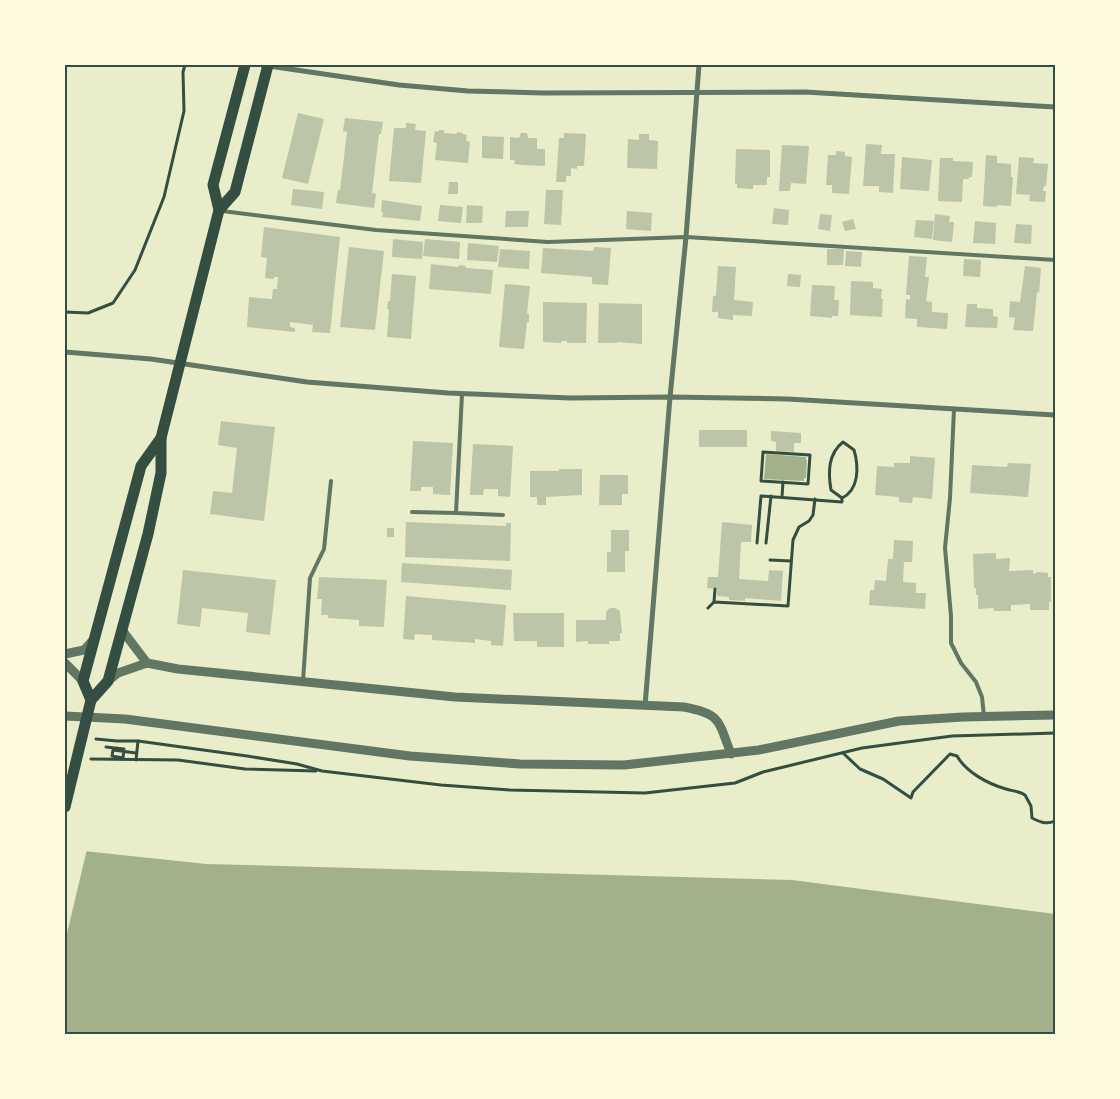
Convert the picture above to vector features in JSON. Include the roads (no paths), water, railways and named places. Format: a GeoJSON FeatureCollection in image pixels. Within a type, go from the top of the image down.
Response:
{"type":"FeatureCollection","features":[{"type":"Feature","properties":{"kind":"main road"},"geometry":{"type":"LineString","coordinates":[[220,210],[213,185],[245,65]]}},
{"type":"Feature","properties":{"kind":"main road"},"geometry":{"type":"LineString","coordinates":[[65,807],[91,700],[108,681],[122,630],[148,534],[161,473],[161,438],[220,210],[235,192],[266,65]]}},
{"type":"Feature","properties":{"kind":"main road"},"geometry":{"type":"LineString","coordinates":[[91,700],[83,681],[141,466],[161,438]]}},
{"type":"Feature","properties":{"kind":"street"},"geometry":{"type":"LineString","coordinates":[[266,65],[399,85],[468,91],[543,93],[805,92],[1055,106]]}},
{"type":"Feature","properties":{"kind":"street"},"geometry":{"type":"LineString","coordinates":[[646,706],[670,397],[686,237],[699,65]]}},
{"type":"Feature","properties":{"kind":"street"},"geometry":{"type":"LineString","coordinates":[[65,352],[151,359],[307,382],[462,394],[570,398],[788,399],[1055,415]]}},
{"type":"Feature","properties":{"kind":"street"},"geometry":{"type":"LineString","coordinates":[[122,630],[147,663]]}},
{"type":"Feature","properties":{"kind":"street"},"geometry":{"type":"LineString","coordinates":[[65,654],[84,650],[96,638]]}},
{"type":"Feature","properties":{"kind":"street"},"geometry":{"type":"LineString","coordinates":[[65,663],[83,681]]}},
{"type":"Feature","properties":{"kind":"street"},"geometry":{"type":"LineString","coordinates":[[108,681],[118,673],[147,663],[178,669],[455,698],[684,707],[706,711],[714,716],[720,725],[731,754]]}},
{"type":"Feature","properties":{"kind":"street"},"geometry":{"type":"LineString","coordinates":[[65,716],[125,719],[410,756],[520,764],[624,765],[731,754],[899,721],[984,716],[1055,715]]}},
{"type":"Feature","properties":{"kind":"lane"},"geometry":{"type":"LineString","coordinates":[[220,210],[376,230],[548,242],[686,237],[1055,260]]}},
{"type":"Feature","properties":{"kind":"lane"},"geometry":{"type":"LineString","coordinates":[[456,513],[462,394]]}},
{"type":"Feature","properties":{"kind":"lane"},"geometry":{"type":"LineString","coordinates":[[954,409],[950,498],[945,548],[951,616],[950,643],[961,663],[976,682],[982,696],[984,716]]}},
{"type":"Feature","properties":{"kind":"lane"},"geometry":{"type":"LineString","coordinates":[[303,683],[310,578],[324,549],[331,481]]}},
{"type":"Feature","properties":{"kind":"lane"},"geometry":{"type":"LineString","coordinates":[[412,512],[503,515]]}}]}
